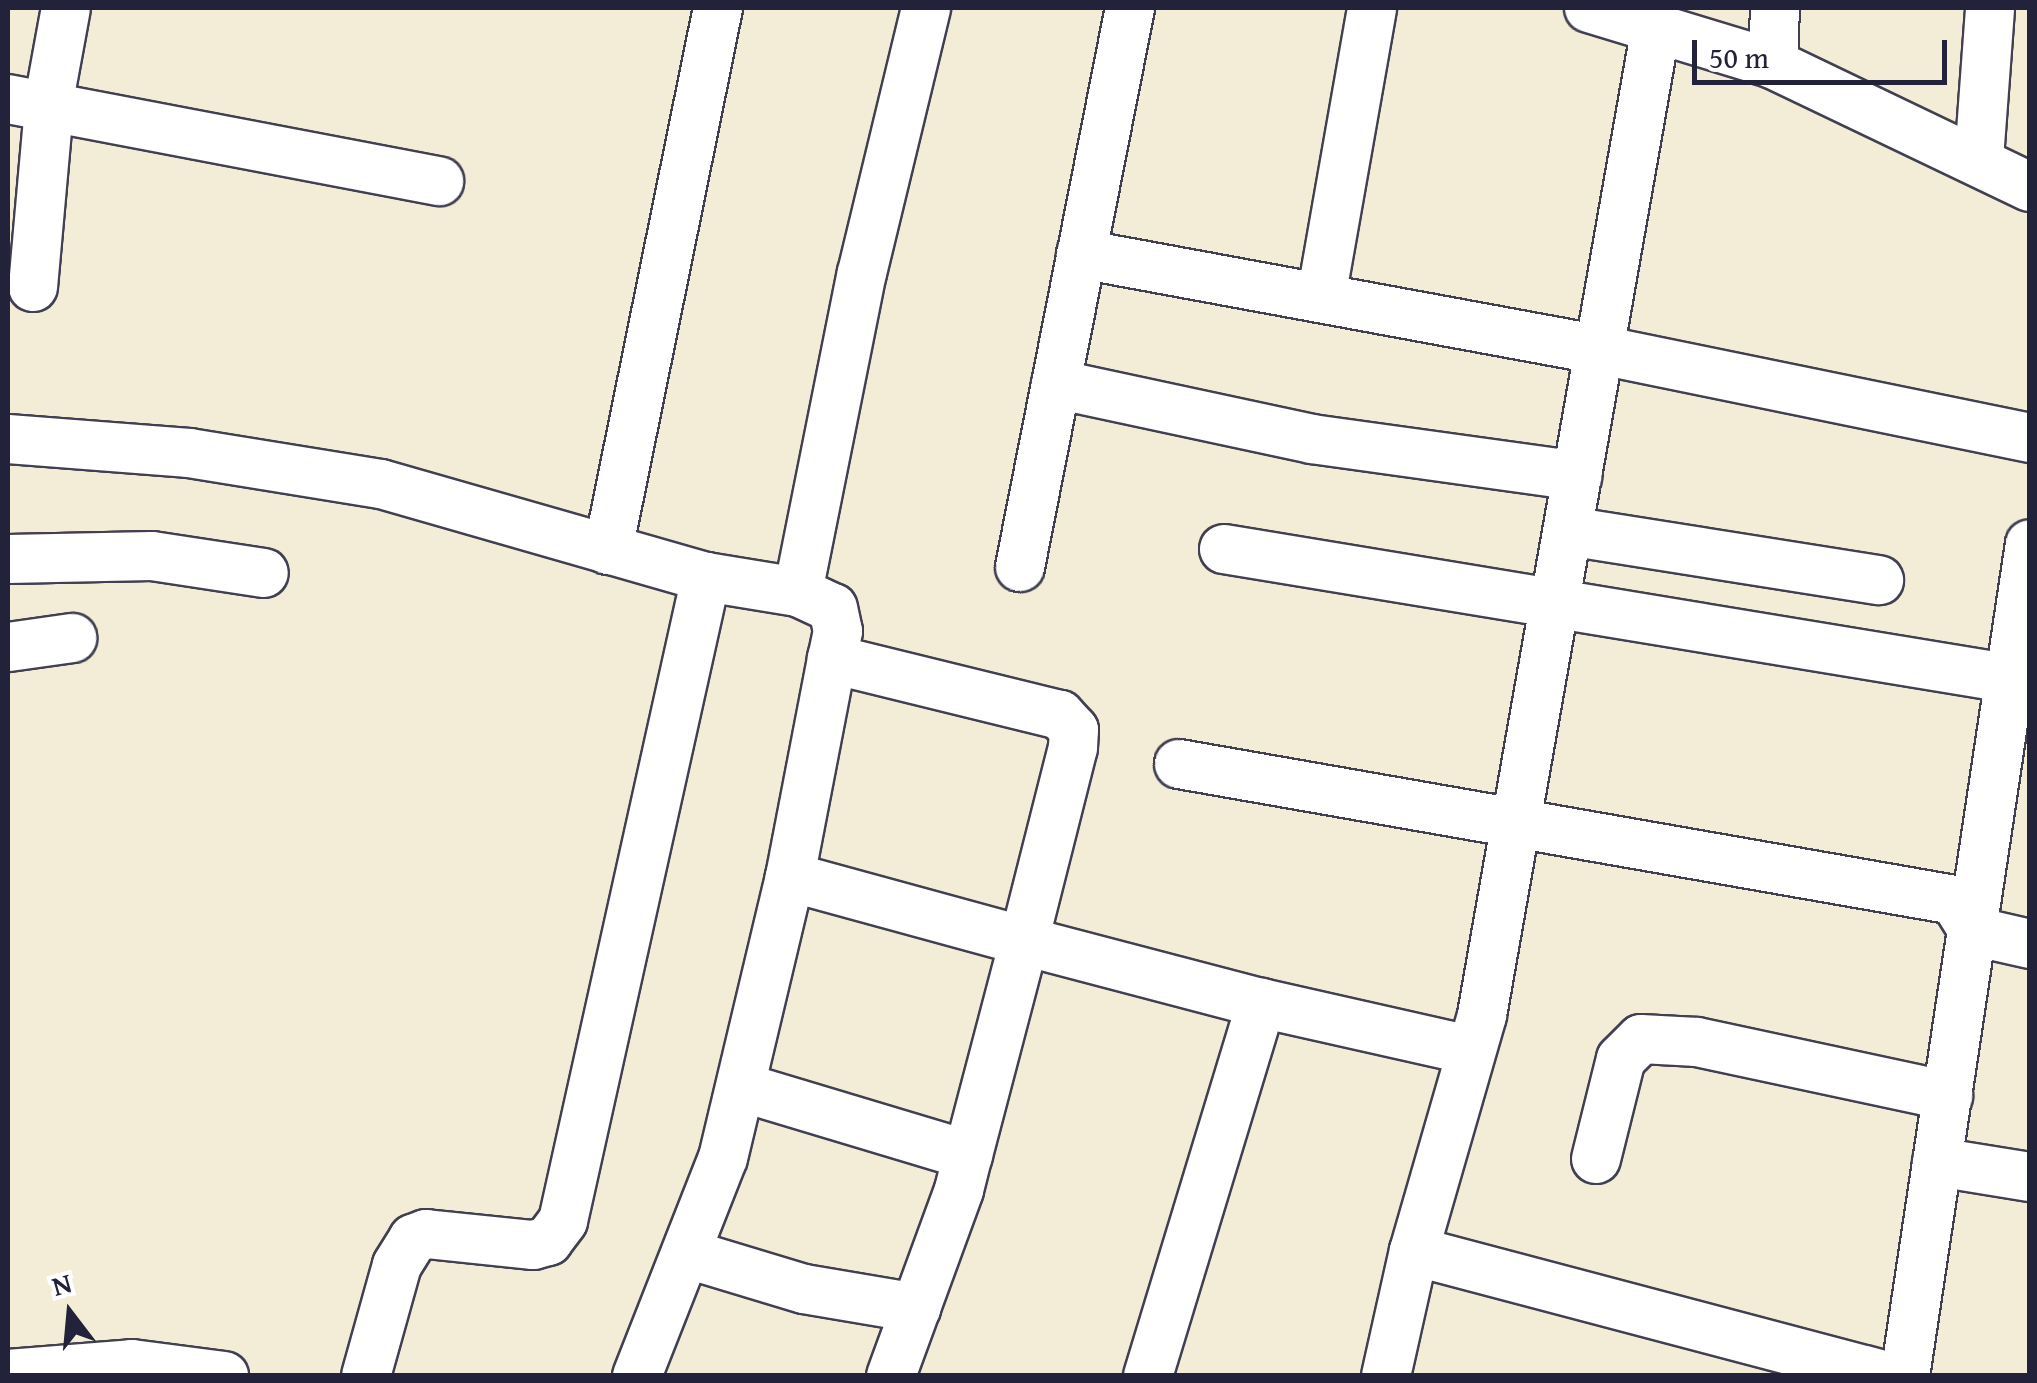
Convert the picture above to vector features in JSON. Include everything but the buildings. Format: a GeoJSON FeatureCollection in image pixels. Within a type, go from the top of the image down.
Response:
{"type":"FeatureCollection","features":[{"type":"Feature","properties":{"kind":"street"},"geometry":{"type":"LineString","coordinates":[[32,287],[28,102],[66,8]]}},
{"type":"Feature","properties":{"kind":"street"},"geometry":{"type":"LineString","coordinates":[[608,550],[718,8]]}},
{"type":"Feature","properties":{"kind":"street"},"geometry":{"type":"LineString","coordinates":[[798,592],[862,273],[926,8]]}},
{"type":"Feature","properties":{"kind":"street"},"geometry":{"type":"LineString","coordinates":[[1020,568],[1130,8]]}},
{"type":"Feature","properties":{"kind":"street"},"geometry":{"type":"LineString","coordinates":[[1321,298],[1372,8]]}},
{"type":"Feature","properties":{"kind":"street"},"geometry":{"type":"LineString","coordinates":[[1589,8],[1774,64],[1979,159],[2030,188]]}},
{"type":"Feature","properties":{"kind":"street"},"geometry":{"type":"LineString","coordinates":[[1774,64],[1776,8]]}},
{"type":"Feature","properties":{"kind":"street"},"geometry":{"type":"LineString","coordinates":[[1979,159],[1990,8]]}},
{"type":"Feature","properties":{"kind":"street"},"geometry":{"type":"LineString","coordinates":[[1386,1376],[1414,1250],[1470,1050],[1520,823],[1656,27]]}},
{"type":"Feature","properties":{"kind":"street"},"geometry":{"type":"LineString","coordinates":[[28,102],[439,181]]}},
{"type":"Feature","properties":{"kind":"street"},"geometry":{"type":"LineString","coordinates":[[1081,254],[1601,350],[2030,438]]}},
{"type":"Feature","properties":{"kind":"street"},"geometry":{"type":"LineString","coordinates":[[1056,384],[1312,439],[1577,476]]}},
{"type":"Feature","properties":{"kind":"street"},"geometry":{"type":"LineString","coordinates":[[8,440],[189,452],[381,484],[706,577],[798,592],[833,608],[838,632],[790,877],[741,1088],[688,1254],[638,1376]]}},
{"type":"Feature","properties":{"kind":"street"},"geometry":{"type":"LineString","coordinates":[[1568,531],[1879,580]]}},
{"type":"Feature","properties":{"kind":"street"},"geometry":{"type":"LineString","coordinates":[[1905,1376],[1973,931],[2006,678],[2022,632],[2030,544]]}},
{"type":"Feature","properties":{"kind":"street"},"geometry":{"type":"LineString","coordinates":[[1224,549],[2006,678]]}},
{"type":"Feature","properties":{"kind":"street"},"geometry":{"type":"LineString","coordinates":[[8,559],[152,556],[264,574]]}},
{"type":"Feature","properties":{"kind":"street"},"geometry":{"type":"LineString","coordinates":[[366,1376],[397,1264],[413,1239],[533,1244],[548,1241],[563,1221],[706,577]]}},
{"type":"Feature","properties":{"kind":"street"},"geometry":{"type":"LineString","coordinates":[[8,647],[72,638]]}},
{"type":"Feature","properties":{"kind":"street"},"geometry":{"type":"LineString","coordinates":[[832,658],[1070,723],[1074,748],[968,1155],[890,1376]]}},
{"type":"Feature","properties":{"kind":"street"},"geometry":{"type":"LineString","coordinates":[[1179,764],[1954,900],[1973,931],[2030,944]]}},
{"type":"Feature","properties":{"kind":"street"},"geometry":{"type":"LineString","coordinates":[[790,877],[1024,942],[1470,1050]]}},
{"type":"Feature","properties":{"kind":"street"},"geometry":{"type":"LineString","coordinates":[[1148,1376],[1261,1002]]}},
{"type":"Feature","properties":{"kind":"street"},"geometry":{"type":"LineString","coordinates":[[1596,1159],[1621,1059],[1640,1039],[1697,1042],[1948,1096]]}},
{"type":"Feature","properties":{"kind":"street"},"geometry":{"type":"LineString","coordinates":[[741,1088],[968,1155]]}},
{"type":"Feature","properties":{"kind":"street"},"geometry":{"type":"LineString","coordinates":[[1938,1162],[2030,1177]]}},
{"type":"Feature","properties":{"kind":"street"},"geometry":{"type":"LineString","coordinates":[[1414,1250],[1886,1376]]}},
{"type":"Feature","properties":{"kind":"street"},"geometry":{"type":"LineString","coordinates":[[688,1254],[804,1289],[916,1308]]}},
{"type":"Feature","properties":{"kind":"street"},"geometry":{"type":"LineString","coordinates":[[8,1374],[132,1364],[224,1376]]}}]}
